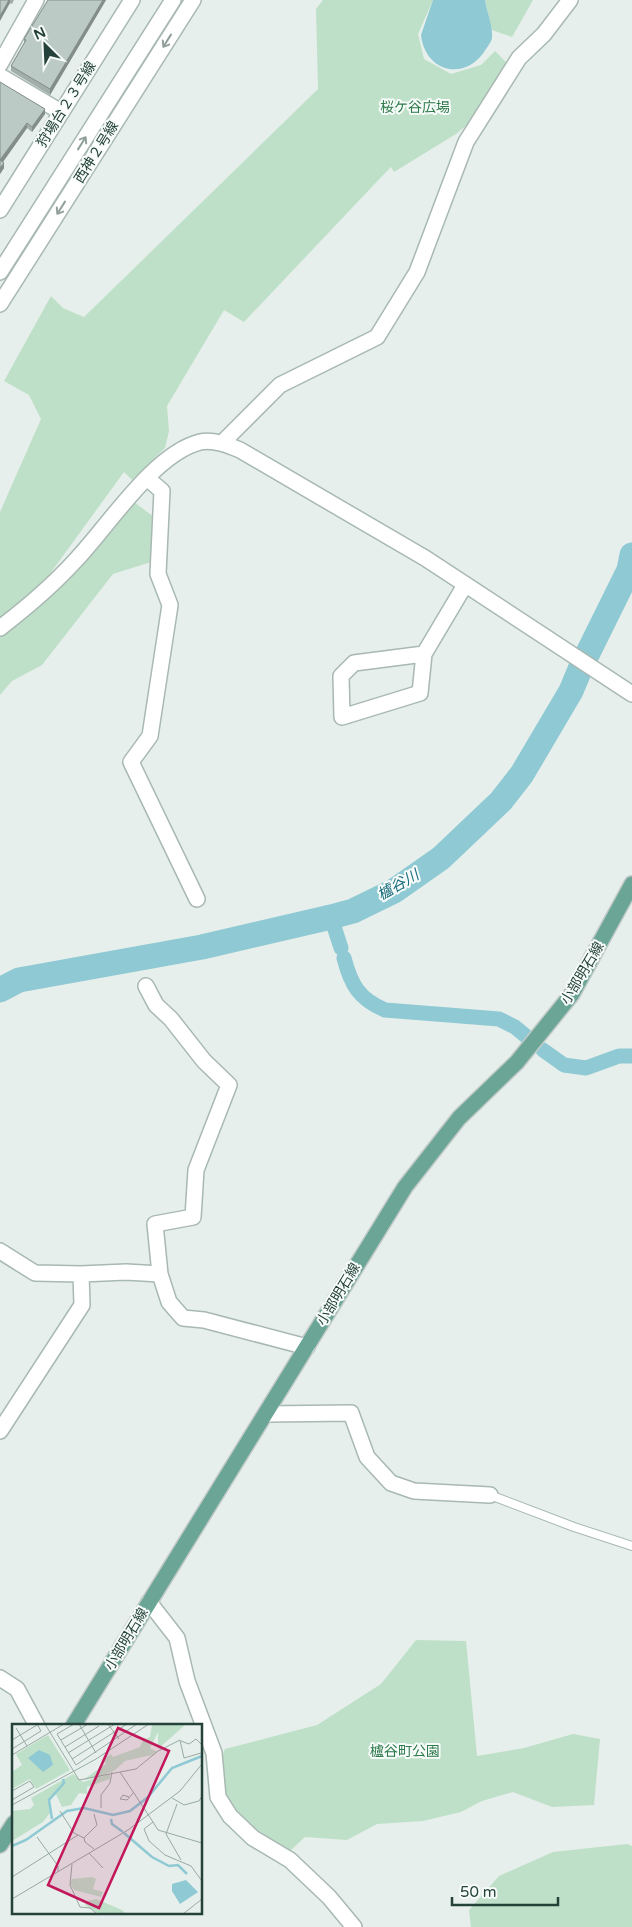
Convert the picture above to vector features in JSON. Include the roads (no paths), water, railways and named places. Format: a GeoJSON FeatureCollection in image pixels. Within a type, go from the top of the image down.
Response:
{"type":"FeatureCollection","features":[{"type":"Feature","properties":{"kind":"main road","name":"小部明石線"},"geometry":{"type":"LineString","coordinates":[[74,1724],[405,1187],[459,1118],[517,1062],[572,994],[632,884]]}},
{"type":"Feature","properties":{"kind":"main road"},"geometry":{"type":"LineString","coordinates":[[0,1845],[12,1825]]}},
{"type":"Feature","properties":{"kind":"street"},"geometry":{"type":"LineString","coordinates":[[0,64],[36,0]]}},
{"type":"Feature","properties":{"kind":"street","name":"狩場台２３号線"},"geometry":{"type":"LineString","coordinates":[[0,210],[132,0]]}},
{"type":"Feature","properties":{"kind":"street","name":"西神２号線"},"geometry":{"type":"LineString","coordinates":[[0,272],[173,0]]}},
{"type":"Feature","properties":{"kind":"street","name":"西神２号線"},"geometry":{"type":"LineString","coordinates":[[0,304],[193,0]]}},
{"type":"Feature","properties":{"kind":"street"},"geometry":{"type":"LineString","coordinates":[[222,443],[280,385],[377,337],[417,272],[466,142],[519,58],[544,34],[570,0]]}},
{"type":"Feature","properties":{"kind":"street"},"geometry":{"type":"LineString","coordinates":[[0,76],[61,112]]}},
{"type":"Feature","properties":{"kind":"street"},"geometry":{"type":"LineString","coordinates":[[0,628],[27,607],[74,563],[158,466],[179,451],[201,442],[222,443],[240,450],[425,558],[627,690]]}},
{"type":"Feature","properties":{"kind":"street"},"geometry":{"type":"LineString","coordinates":[[147,478],[162,491],[158,574],[170,605],[150,736],[131,762],[197,899]]}},
{"type":"Feature","properties":{"kind":"street"},"geometry":{"type":"LineString","coordinates":[[424,654],[354,663],[341,676],[342,717],[420,693],[424,654],[465,585]]}},
{"type":"Feature","properties":{"kind":"street"},"geometry":{"type":"LineString","coordinates":[[146,986],[156,1005],[171,1019],[204,1060],[229,1085],[196,1170],[193,1217],[155,1224],[160,1274],[169,1302],[183,1318],[204,1320],[307,1346]]}},
{"type":"Feature","properties":{"kind":"street"},"geometry":{"type":"LineString","coordinates":[[0,1251],[35,1273],[81,1274],[126,1272],[160,1274]]}},
{"type":"Feature","properties":{"kind":"street"},"geometry":{"type":"LineString","coordinates":[[0,1431],[82,1305],[81,1274]]}},
{"type":"Feature","properties":{"kind":"street"},"geometry":{"type":"LineString","coordinates":[[266,1414],[351,1413],[367,1457],[391,1483],[414,1491],[490,1495]]}},
{"type":"Feature","properties":{"kind":"street"},"geometry":{"type":"LineString","coordinates":[[149,1602],[177,1638],[187,1681],[214,1752],[218,1797],[230,1816],[254,1838],[290,1860],[329,1897],[354,1927]]}},
{"type":"Feature","properties":{"kind":"street"},"geometry":{"type":"LineString","coordinates":[[0,1678],[17,1689],[36,1724]]}},
{"type":"Feature","properties":{"kind":"lane"},"geometry":{"type":"LineString","coordinates":[[490,1495],[574,1527],[632,1546]]}},
{"type":"Feature","properties":{"kind":"water"},"geometry":{"type":"Polygon","coordinates":[[[433,0],[485,0],[492,28],[491,40],[484,52],[466,67],[446,68],[437,64],[424,47],[421,35],[433,0]]]}},
{"type":"Feature","properties":{"kind":"waterway","name":"櫨谷川"},"geometry":{"type":"LineString","coordinates":[[0,990],[19,980],[202,947],[331,917],[353,911],[394,891],[441,858],[501,801],[522,774],[571,691],[629,570],[632,555]]}},
{"type":"Feature","properties":{"kind":"waterway"},"geometry":{"type":"LineString","coordinates":[[331,917],[341,948]]}},
{"type":"Feature","properties":{"kind":"waterway"},"geometry":{"type":"LineString","coordinates":[[344,958],[357,990],[362,996],[385,1010],[499,1019],[515,1027],[527,1037]]}},
{"type":"Feature","properties":{"kind":"waterway"},"geometry":{"type":"LineString","coordinates":[[543,1050],[564,1065],[586,1068],[619,1056],[632,1056]]}},
{"type":"Feature","properties":{"kind":"park label","name":"桜ケ谷広場"},"geometry":{"type":"Point","coordinates":[415,107]}},
{"type":"Feature","properties":{"kind":"park label","name":"櫨谷町公園"},"geometry":{"type":"Point","coordinates":[405,1751]}}]}
